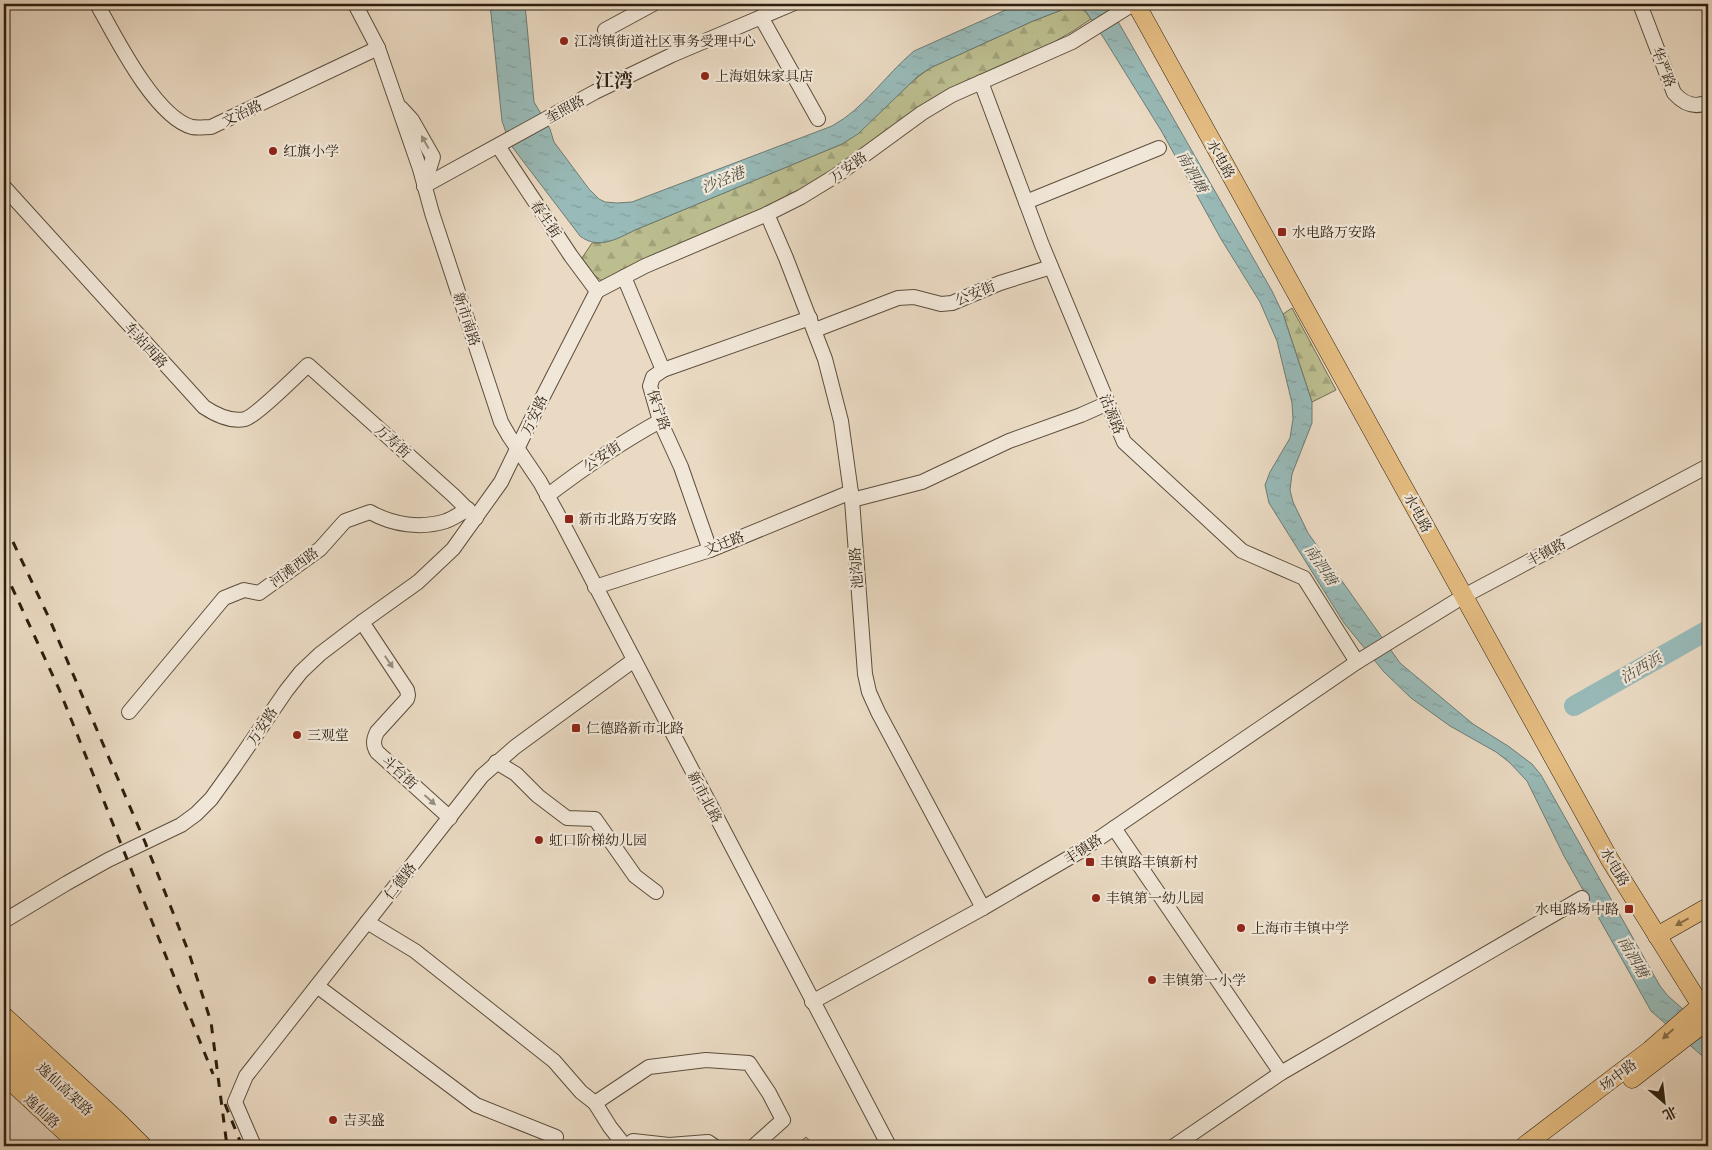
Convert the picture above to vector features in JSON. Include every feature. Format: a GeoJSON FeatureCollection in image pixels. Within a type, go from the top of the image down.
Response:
{"type":"FeatureCollection","features":[{"type":"Feature","properties":{"kind":"highway","name":"逸仙高架路"},"geometry":{"type":"LineString","coordinates":[[4,1032],[126,1146]]}},
{"type":"Feature","properties":{"kind":"highway","name":"逸仙高架路"},"geometry":{"type":"LineString","coordinates":[[4,1057],[99,1146]]}},
{"type":"Feature","properties":{"kind":"main road","name":"水电路"},"geometry":{"type":"LineString","coordinates":[[1135,4],[1610,860],[1657,936],[1701,1015]]}},
{"type":"Feature","properties":{"kind":"main road"},"geometry":{"type":"LineString","coordinates":[[1657,936],[1708,908]]}},
{"type":"Feature","properties":{"kind":"main road","name":"场中路"},"geometry":{"type":"LineString","coordinates":[[1542,1146],[1701,1015]]}},
{"type":"Feature","properties":{"kind":"main road"},"geometry":{"type":"LineString","coordinates":[[4,1016],[144,1146]]}},
{"type":"Feature","properties":{"kind":"main road","name":"场中路"},"geometry":{"type":"LineString","coordinates":[[1524,1146],[1655,1054]]}},
{"type":"Feature","properties":{"kind":"main road","name":"逸仙路"},"geometry":{"type":"LineString","coordinates":[[4,1075],[80,1146]]}},
{"type":"Feature","properties":{"kind":"street","name":"文治路"},"geometry":{"type":"LineString","coordinates":[[97,4],[133,68],[169,114],[192,127],[211,127],[378,48]]}},
{"type":"Feature","properties":{"kind":"street","name":"新市南路"},"geometry":{"type":"LineString","coordinates":[[355,4],[378,48],[398,104],[501,422],[518,449]]}},
{"type":"Feature","properties":{"kind":"street"},"geometry":{"type":"LineString","coordinates":[[605,30],[653,4]]}},
{"type":"Feature","properties":{"kind":"street","name":"奎照路"},"geometry":{"type":"LineString","coordinates":[[424,186],[595,92],[767,11],[792,4]]}},
{"type":"Feature","properties":{"kind":"street","name":"万安路"},"geometry":{"type":"LineString","coordinates":[[4,921],[108,860],[181,825],[196,814],[234,767],[286,690],[301,672],[320,654],[418,582],[440,563],[453,549],[472,514],[502,482],[597,290],[645,266],[767,214],[820,186],[922,113],[944,100],[1072,42],[1135,4]]}},
{"type":"Feature","properties":{"kind":"street","name":"华严路"},"geometry":{"type":"LineString","coordinates":[[1640,4],[1674,93],[1682,102],[1692,106],[1708,102]]}},
{"type":"Feature","properties":{"kind":"street"},"geometry":{"type":"LineString","coordinates":[[767,11],[818,119]]}},
{"type":"Feature","properties":{"kind":"street","name":"沽源路"},"geometry":{"type":"LineString","coordinates":[[981,82],[1051,267],[1124,442],[1242,551],[1304,578],[1361,659]]}},
{"type":"Feature","properties":{"kind":"street","name":"春生街"},"geometry":{"type":"LineString","coordinates":[[503,144],[571,256],[597,290]]}},
{"type":"Feature","properties":{"kind":"street"},"geometry":{"type":"LineString","coordinates":[[1026,202],[1159,148]]}},
{"type":"Feature","properties":{"kind":"street","name":"车站西路"},"geometry":{"type":"LineString","coordinates":[[4,187],[191,394],[211,412],[233,419],[249,418],[308,365]]}},
{"type":"Feature","properties":{"kind":"street","name":"池沟路"},"geometry":{"type":"LineString","coordinates":[[767,214],[812,324],[833,384],[841,422],[852,496],[865,674],[869,692],[982,908]]}},
{"type":"Feature","properties":{"kind":"street","name":"公安街"},"geometry":{"type":"LineString","coordinates":[[663,370],[898,298],[914,297],[941,304],[952,303],[1000,282],[1051,267]]}},
{"type":"Feature","properties":{"kind":"street","name":"保宁路"},"geometry":{"type":"LineString","coordinates":[[624,277],[663,370],[653,377],[650,386],[660,421],[681,467],[710,550]]}},
{"type":"Feature","properties":{"kind":"street","name":"万寿街"},"geometry":{"type":"LineString","coordinates":[[308,365],[472,514]]}},
{"type":"Feature","properties":{"kind":"street","name":"文迁路"},"geometry":{"type":"LineString","coordinates":[[594,587],[710,550],[852,496],[922,482],[1009,441],[1081,415],[1108,403]]}},
{"type":"Feature","properties":{"kind":"street","name":"公安街"},"geometry":{"type":"LineString","coordinates":[[547,496],[589,464],[660,421]]}},
{"type":"Feature","properties":{"kind":"street","name":"新市北路"},"geometry":{"type":"LineString","coordinates":[[518,449],[547,496],[889,1146]]}},
{"type":"Feature","properties":{"kind":"street","name":"丰镇路"},"geometry":{"type":"LineString","coordinates":[[812,1002],[1079,852],[1387,642],[1464,596],[1708,466]]}},
{"type":"Feature","properties":{"kind":"street","name":"河滩西路"},"geometry":{"type":"LineString","coordinates":[[129,712],[224,598],[244,590],[259,592],[320,548],[345,521],[370,512],[385,520],[420,526],[472,514]]}},
{"type":"Feature","properties":{"kind":"street","name":"斗台街"},"geometry":{"type":"LineString","coordinates":[[362,622],[407,690],[408,695],[407,699],[377,732],[374,738],[374,748],[450,818]]}},
{"type":"Feature","properties":{"kind":"street","name":"仁德路"},"geometry":{"type":"LineString","coordinates":[[254,1146],[235,1102],[246,1076],[482,776],[496,762],[634,660]]}},
{"type":"Feature","properties":{"kind":"street"},"geometry":{"type":"LineString","coordinates":[[496,762],[516,774],[538,796],[567,818],[595,819],[635,876],[656,892]]}},
{"type":"Feature","properties":{"kind":"street"},"geometry":{"type":"LineString","coordinates":[[1114,828],[1281,1073]]}},
{"type":"Feature","properties":{"kind":"street"},"geometry":{"type":"LineString","coordinates":[[1174,1146],[1281,1073],[1582,898]]}},
{"type":"Feature","properties":{"kind":"street"},"geometry":{"type":"LineString","coordinates":[[367,922],[415,951],[554,1061],[581,1092],[595,1104],[626,1146],[633,1141],[669,1145],[708,1142],[714,1146]]}},
{"type":"Feature","properties":{"kind":"street"},"geometry":{"type":"LineString","coordinates":[[317,986],[476,1105],[556,1137]]}},
{"type":"Feature","properties":{"kind":"street"},"geometry":{"type":"LineString","coordinates":[[595,1104],[649,1067],[706,1060],[749,1063],[783,1120],[754,1146]]}},
{"type":"Feature","properties":{"kind":"green space"},"geometry":{"type":"Polygon","coordinates":[[[1072,6],[1083,10],[1091,19],[1054,42],[965,83],[807,190],[749,217],[700,235],[602,281],[594,275],[582,258],[592,243],[614,239],[842,144],[854,136],[907,86],[930,68],[1033,21],[1072,6]]]}},
{"type":"Feature","properties":{"kind":"green space"},"geometry":{"type":"Polygon","coordinates":[[[1292,308],[1336,390],[1312,402],[1283,314],[1292,308]]]}},
{"type":"Feature","properties":{"kind":"green space"},"geometry":{"type":"Polygon","coordinates":[[[806,1137],[816,1146],[795,1146],[806,1137]]]}},
{"type":"Feature","properties":{"kind":"water"},"geometry":{"type":"Polygon","coordinates":[[[490,4],[525,4],[534,102],[550,129],[554,142],[589,189],[605,202],[617,203],[632,202],[832,126],[844,119],[865,101],[914,51],[1019,4],[1108,4],[1272,291],[1283,314],[1312,402],[1312,423],[1292,474],[1290,490],[1293,502],[1308,533],[1400,663],[1473,724],[1532,764],[1541,775],[1660,986],[1668,996],[1708,1031],[1708,1061],[1651,1011],[1564,856],[1527,781],[1509,762],[1496,752],[1450,726],[1411,698],[1384,672],[1344,623],[1269,503],[1265,485],[1270,472],[1290,438],[1293,419],[1292,403],[1277,341],[1260,302],[1221,239],[1162,132],[1085,10],[1072,6],[1033,21],[930,68],[918,76],[858,134],[842,144],[614,240],[601,243],[587,240],[580,236],[510,144],[502,121],[490,4]]]}},
{"type":"Feature","properties":{"kind":"waterway","name":"沽西浜"},"geometry":{"type":"LineString","coordinates":[[1574,706],[1708,630]]}},
{"type":"Feature","properties":{"kind":"railway"},"geometry":{"type":"LineString","coordinates":[[13,542],[49,618],[145,842],[189,953],[211,1022],[227,1146]]}},
{"type":"Feature","properties":{"kind":"railway"},"geometry":{"type":"LineString","coordinates":[[4,570],[59,689],[213,1074]]}},
{"type":"Feature","properties":{"kind":"railway"},"geometry":{"type":"LineString","coordinates":[[225,1104],[242,1146]]}},
{"type":"Feature","properties":{"kind":"place","name":"江湾镇街道社区事务受理中心"},"geometry":{"type":"Point","coordinates":[564,41]}},
{"type":"Feature","properties":{"kind":"place","name":"上海姐妹家具店"},"geometry":{"type":"Point","coordinates":[705,76]}},
{"type":"Feature","properties":{"kind":"place","name":"红旗小学"},"geometry":{"type":"Point","coordinates":[273,151]}},
{"type":"Feature","properties":{"kind":"place","name":"水电路万安路"},"geometry":{"type":"Point","coordinates":[1282,232]}},
{"type":"Feature","properties":{"kind":"place","name":"新市北路万安路"},"geometry":{"type":"Point","coordinates":[569,519]}},
{"type":"Feature","properties":{"kind":"place","name":"仁德路新市北路"},"geometry":{"type":"Point","coordinates":[576,728]}},
{"type":"Feature","properties":{"kind":"place","name":"三观堂"},"geometry":{"type":"Point","coordinates":[297,735]}},
{"type":"Feature","properties":{"kind":"place","name":"虹口阶梯幼儿园"},"geometry":{"type":"Point","coordinates":[539,840]}},
{"type":"Feature","properties":{"kind":"place","name":"丰镇路丰镇新村"},"geometry":{"type":"Point","coordinates":[1090,862]}},
{"type":"Feature","properties":{"kind":"place","name":"丰镇第一幼儿园"},"geometry":{"type":"Point","coordinates":[1096,898]}},
{"type":"Feature","properties":{"kind":"place","name":"水电路场中路"},"geometry":{"type":"Point","coordinates":[1629,909]}},
{"type":"Feature","properties":{"kind":"place","name":"上海市丰镇中学"},"geometry":{"type":"Point","coordinates":[1241,928]}},
{"type":"Feature","properties":{"kind":"place","name":"丰镇第一小学"},"geometry":{"type":"Point","coordinates":[1152,980]}},
{"type":"Feature","properties":{"kind":"place","name":"吉买盛"},"geometry":{"type":"Point","coordinates":[333,1120]}},
{"type":"Feature","properties":{"kind":"district","name":"江湾"},"geometry":{"type":"Point","coordinates":[614,80]}},
{"type":"Feature","properties":{"kind":"water label","name":"南泗塘"},"geometry":{"type":"Point","coordinates":[1192,172]}},
{"type":"Feature","properties":{"kind":"water label","name":"沙泾港"},"geometry":{"type":"Point","coordinates":[723,180]}},
{"type":"Feature","properties":{"kind":"water label","name":"南泗塘"},"geometry":{"type":"Point","coordinates":[1321,565]}},
{"type":"Feature","properties":{"kind":"water label","name":"南泗塘"},"geometry":{"type":"Point","coordinates":[1633,957]}}]}
